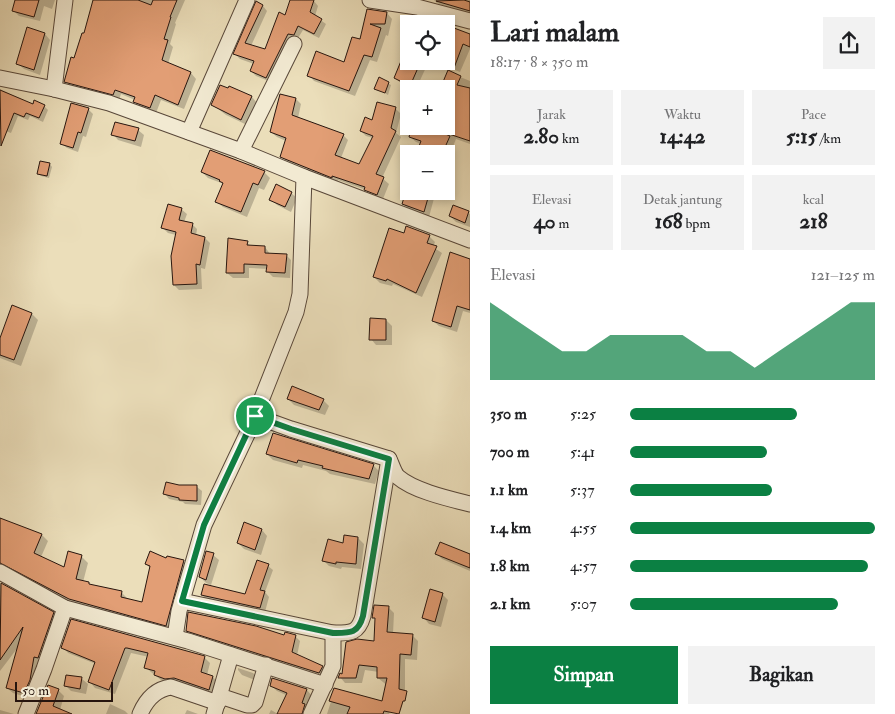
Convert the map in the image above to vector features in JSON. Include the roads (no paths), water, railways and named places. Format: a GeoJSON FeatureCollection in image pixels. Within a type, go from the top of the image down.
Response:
{"type":"FeatureCollection","features":[{"type":"Feature","properties":{"kind":"street"},"geometry":{"type":"LineString","coordinates":[[59,90],[64,0]]}},
{"type":"Feature","properties":{"kind":"street"},"geometry":{"type":"LineString","coordinates":[[189,132],[246,0]]}},
{"type":"Feature","properties":{"kind":"street"},"geometry":{"type":"LineString","coordinates":[[370,0],[417,7],[470,21]]}},
{"type":"Feature","properties":{"kind":"street"},"geometry":{"type":"LineString","coordinates":[[240,151],[294,44]]}},
{"type":"Feature","properties":{"kind":"street"},"geometry":{"type":"LineString","coordinates":[[0,78],[109,103],[240,151],[470,240]]}},
{"type":"Feature","properties":{"kind":"street"},"geometry":{"type":"LineString","coordinates":[[175,637],[182,601],[204,525],[255,416],[296,312],[300,294],[304,177]]}},
{"type":"Feature","properties":{"kind":"street"},"geometry":{"type":"LineString","coordinates":[[255,416],[389,459]]}},
{"type":"Feature","properties":{"kind":"street"},"geometry":{"type":"LineString","coordinates":[[389,459],[395,474],[405,481],[437,495],[470,504]]}},
{"type":"Feature","properties":{"kind":"street"},"geometry":{"type":"LineString","coordinates":[[182,601],[333,633],[354,631],[360,626],[389,459]]}},
{"type":"Feature","properties":{"kind":"street"},"geometry":{"type":"LineString","coordinates":[[0,572],[64,608],[175,637],[325,685]]}},
{"type":"Feature","properties":{"kind":"street"},"geometry":{"type":"LineString","coordinates":[[26,714],[44,669],[64,608]]}},
{"type":"Feature","properties":{"kind":"street"},"geometry":{"type":"LineString","coordinates":[[312,714],[333,666],[333,633]]}},
{"type":"Feature","properties":{"kind":"street"},"geometry":{"type":"LineString","coordinates":[[217,704],[232,655]]}},
{"type":"Feature","properties":{"kind":"street"},"geometry":{"type":"LineString","coordinates":[[140,714],[156,691],[171,687],[217,704],[252,705],[255,702],[266,666]]}}]}
